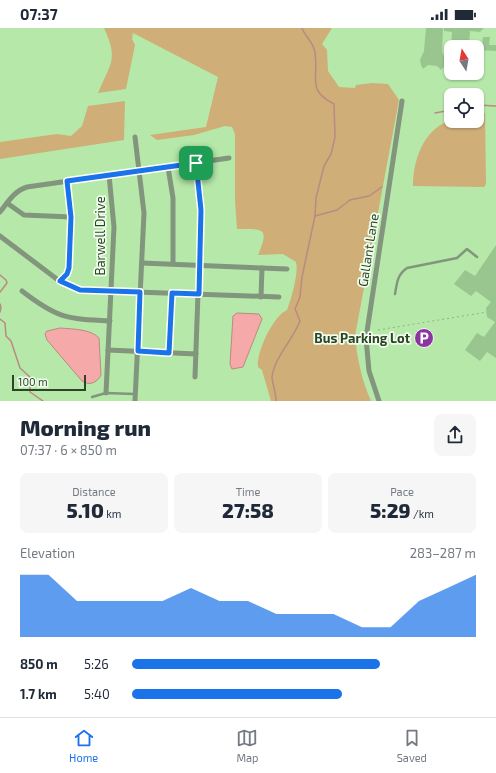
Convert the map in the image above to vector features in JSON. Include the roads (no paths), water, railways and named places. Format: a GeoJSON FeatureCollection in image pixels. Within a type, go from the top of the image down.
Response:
{"type":"FeatureCollection","features":[{"type":"Feature","properties":{"kind":"street","name":"Gallant Lane"},"geometry":{"type":"LineString","coordinates":[[379,401],[368,371],[366,338],[402,100]]}},
{"type":"Feature","properties":{"kind":"street"},"geometry":{"type":"LineString","coordinates":[[134,401],[138,351],[144,213],[135,136]]}},
{"type":"Feature","properties":{"kind":"street"},"geometry":{"type":"LineString","coordinates":[[0,212],[7,202],[20,189],[230,158]]}},
{"type":"Feature","properties":{"kind":"street"},"geometry":{"type":"LineString","coordinates":[[195,376],[200,265],[201,195],[196,163]]}},
{"type":"Feature","properties":{"kind":"street"},"geometry":{"type":"LineString","coordinates":[[168,167],[173,198],[172,264]]}},
{"type":"Feature","properties":{"kind":"street","name":"Barwell Drive"},"geometry":{"type":"LineString","coordinates":[[106,393],[114,227],[109,175]]}},
{"type":"Feature","properties":{"kind":"street"},"geometry":{"type":"LineString","coordinates":[[60,281],[67,274],[69,268],[71,217],[67,181]]}},
{"type":"Feature","properties":{"kind":"street"},"geometry":{"type":"LineString","coordinates":[[7,202],[24,215],[71,217]]}},
{"type":"Feature","properties":{"kind":"street"},"geometry":{"type":"LineString","coordinates":[[0,236],[60,281],[80,290],[279,298]]}},
{"type":"Feature","properties":{"kind":"street"},"geometry":{"type":"LineString","coordinates":[[142,263],[287,269]]}},
{"type":"Feature","properties":{"kind":"street"},"geometry":{"type":"LineString","coordinates":[[261,297],[262,268]]}},
{"type":"Feature","properties":{"kind":"street"},"geometry":{"type":"LineString","coordinates":[[22,291],[58,315],[80,320],[110,321]]}},
{"type":"Feature","properties":{"kind":"street"},"geometry":{"type":"LineString","coordinates":[[169,353],[172,293]]}},
{"type":"Feature","properties":{"kind":"street"},"geometry":{"type":"LineString","coordinates":[[108,350],[196,354]]}},
{"type":"Feature","properties":{"kind":"lane"},"geometry":{"type":"LineString","coordinates":[[395,294],[397,279],[407,268],[457,258],[467,249],[477,257]]}},
{"type":"Feature","properties":{"kind":"lane"},"geometry":{"type":"LineString","coordinates":[[92,397],[106,393],[135,394]]}},
{"type":"Feature","properties":{"kind":"waterway"},"geometry":{"type":"LineString","coordinates":[[276,401],[272,377],[276,363],[300,321],[295,309],[300,297],[302,277],[315,216],[316,198],[324,166],[331,154],[335,137],[334,104],[325,99],[317,88],[314,49],[302,28]]}},
{"type":"Feature","properties":{"kind":"waterway"},"geometry":{"type":"LineString","coordinates":[[484,105],[496,106]]}},
{"type":"Feature","properties":{"kind":"waterway"},"geometry":{"type":"LineString","coordinates":[[435,113],[444,111]]}},
{"type":"Feature","properties":{"kind":"waterway"},"geometry":{"type":"LineString","coordinates":[[315,216],[337,210],[350,200],[369,196],[382,187]]}},
{"type":"Feature","properties":{"kind":"waterway"},"geometry":{"type":"LineString","coordinates":[[0,275],[6,280],[7,283],[0,292]]}},
{"type":"Feature","properties":{"kind":"waterway"},"geometry":{"type":"LineString","coordinates":[[0,304],[0,312]]}},
{"type":"Feature","properties":{"kind":"waterway"},"geometry":{"type":"LineString","coordinates":[[0,319],[5,323],[6,336],[11,341],[20,368],[30,377],[30,392],[43,401]]}},
{"type":"Feature","properties":{"kind":"place","name":"Bus Parking Lot"},"geometry":{"type":"Point","coordinates":[424,338]}}]}
